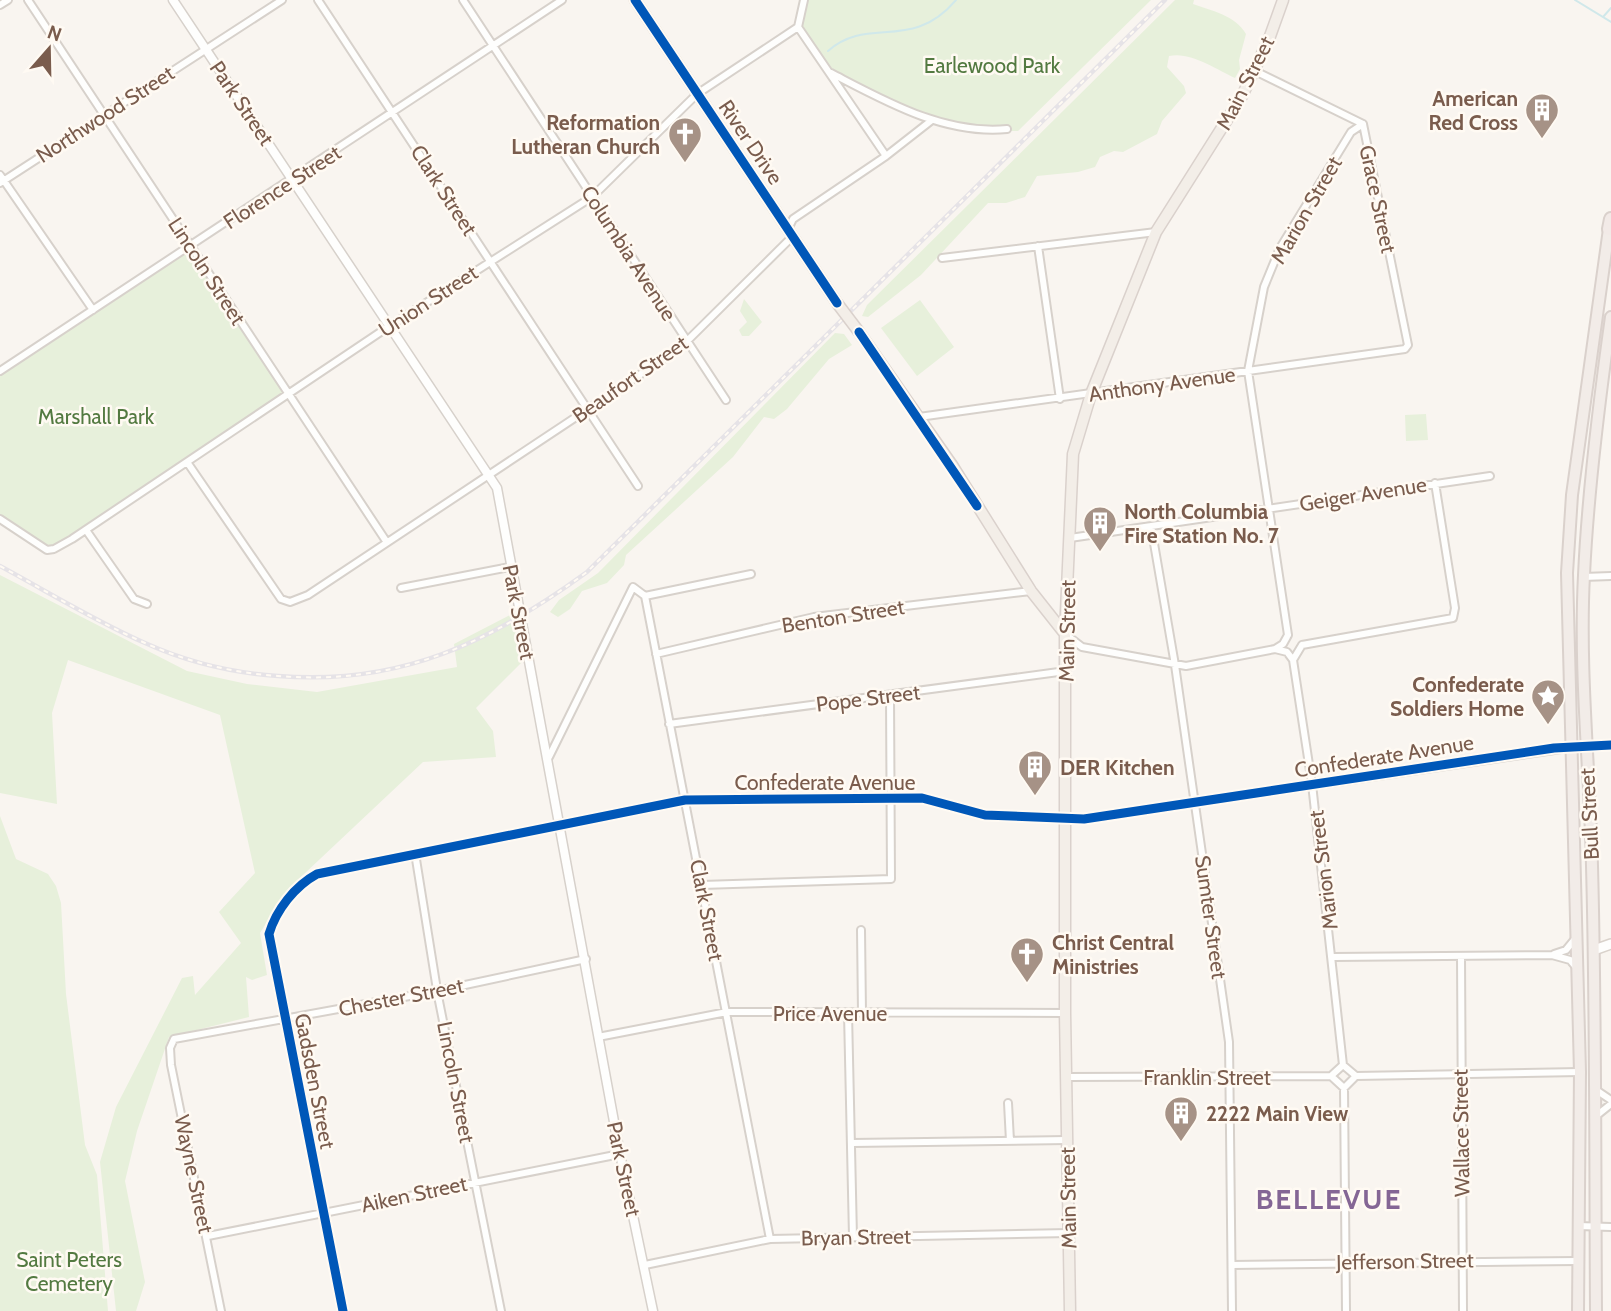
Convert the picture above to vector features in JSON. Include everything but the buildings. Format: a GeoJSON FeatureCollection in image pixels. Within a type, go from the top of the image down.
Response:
{"type":"FeatureCollection","features":[{"type":"Feature","properties":{"kind":"highway","name":"Bull Street"},"geometry":{"type":"LineString","coordinates":[[1578,1311],[1580,1072],[1569,747],[1567,573],[1572,495],[1610,224]]}},
{"type":"Feature","properties":{"kind":"highway","name":"Bull Street"},"geometry":{"type":"LineString","coordinates":[[1596,1311],[1594,950],[1585,745],[1583,577],[1611,318]]}},
{"type":"Feature","properties":{"kind":"highway"},"geometry":{"type":"LineString","coordinates":[[1604,370],[1611,351]]}},
{"type":"Feature","properties":{"kind":"main road","name":"River Drive"},"geometry":{"type":"LineString","coordinates":[[635,0],[792,237],[919,417],[1031,591],[1065,634]]}},
{"type":"Feature","properties":{"kind":"main road","name":"Main Street"},"geometry":{"type":"LineString","coordinates":[[1070,1311],[1065,1013],[1065,634],[1073,454],[1091,394],[1156,232],[1226,123],[1255,71],[1283,0]]}},
{"type":"Feature","properties":{"kind":"main road"},"geometry":{"type":"LineString","coordinates":[[1597,327],[1611,318]]}},
{"type":"Feature","properties":{"kind":"main road"},"geometry":{"type":"LineString","coordinates":[[1597,327],[1610,332]]}},
{"type":"Feature","properties":{"kind":"main road"},"geometry":{"type":"LineString","coordinates":[[1594,950],[1611,944]]}},
{"type":"Feature","properties":{"kind":"street"},"geometry":{"type":"LineString","coordinates":[[0,5],[8,0]]}},
{"type":"Feature","properties":{"kind":"street","name":"Lincoln Street"},"geometry":{"type":"LineString","coordinates":[[28,0],[386,541]]}},
{"type":"Feature","properties":{"kind":"street","name":"Park Street"},"geometry":{"type":"LineString","coordinates":[[173,0],[497,488],[510,567],[549,757],[620,1154],[653,1311]]}},
{"type":"Feature","properties":{"kind":"street","name":"Northwood Street"},"geometry":{"type":"LineString","coordinates":[[1,180],[282,0]]}},
{"type":"Feature","properties":{"kind":"street","name":"Clark Street"},"geometry":{"type":"LineString","coordinates":[[318,0],[638,486]]}},
{"type":"Feature","properties":{"kind":"street","name":"Columbia Avenue"},"geometry":{"type":"LineString","coordinates":[[463,0],[726,400]]}},
{"type":"Feature","properties":{"kind":"street","name":"Florence Street"},"geometry":{"type":"LineString","coordinates":[[0,371],[394,114],[562,0]]}},
{"type":"Feature","properties":{"kind":"street"},"geometry":{"type":"LineString","coordinates":[[804,0],[798,27],[886,156]]}},
{"type":"Feature","properties":{"kind":"street","name":"Union Street"},"geometry":{"type":"LineString","coordinates":[[0,519],[41,548],[54,549],[86,530],[388,327],[592,197],[697,94],[798,27]]}},
{"type":"Feature","properties":{"kind":"street","name":"Grace Street"},"geometry":{"type":"LineString","coordinates":[[1255,71],[1363,124],[1408,345],[1405,349]]}},
{"type":"Feature","properties":{"kind":"street"},"geometry":{"type":"LineString","coordinates":[[831,73],[888,103],[932,120],[981,131],[1007,129]]}},
{"type":"Feature","properties":{"kind":"street","name":"Beaufort Street"},"geometry":{"type":"LineString","coordinates":[[187,461],[281,598],[290,602],[308,596],[386,541],[587,412],[687,342],[792,237],[789,227],[793,219],[886,156],[932,120]]}},
{"type":"Feature","properties":{"kind":"street","name":"Marion Street"},"geometry":{"type":"LineString","coordinates":[[1288,635],[1248,371],[1264,287],[1280,248],[1352,132],[1363,124]]}},
{"type":"Feature","properties":{"kind":"street"},"geometry":{"type":"LineString","coordinates":[[1,180],[93,310]]}},
{"type":"Feature","properties":{"kind":"street"},"geometry":{"type":"LineString","coordinates":[[943,258],[1156,232]]}},
{"type":"Feature","properties":{"kind":"street"},"geometry":{"type":"LineString","coordinates":[[1038,246],[1060,399]]}},
{"type":"Feature","properties":{"kind":"street","name":"Anthony Avenue"},"geometry":{"type":"LineString","coordinates":[[919,417],[1405,349]]}},
{"type":"Feature","properties":{"kind":"street","name":"Geiger Avenue"},"geometry":{"type":"LineString","coordinates":[[1070,537],[1490,476]]}},
{"type":"Feature","properties":{"kind":"street"},"geometry":{"type":"LineString","coordinates":[[1065,634],[1083,647],[1186,666],[1275,649],[1283,644],[1288,635],[1302,645],[1453,618],[1455,608],[1435,483]]}},
{"type":"Feature","properties":{"kind":"street","name":"Sumter Street"},"geometry":{"type":"LineString","coordinates":[[1151,526],[1175,665],[1228,1042],[1232,1311]]}},
{"type":"Feature","properties":{"kind":"street"},"geometry":{"type":"LineString","coordinates":[[86,530],[134,599],[147,604]]}},
{"type":"Feature","properties":{"kind":"street"},"geometry":{"type":"LineString","coordinates":[[401,588],[510,567]]}},
{"type":"Feature","properties":{"kind":"street"},"geometry":{"type":"LineString","coordinates":[[549,757],[633,587],[645,596],[751,574]]}},
{"type":"Feature","properties":{"kind":"street"},"geometry":{"type":"LineString","coordinates":[[1583,577],[1611,576]]}},
{"type":"Feature","properties":{"kind":"street","name":"Benton Street"},"geometry":{"type":"LineString","coordinates":[[656,654],[814,617],[1031,591]]}},
{"type":"Feature","properties":{"kind":"street","name":"Clark Street"},"geometry":{"type":"LineString","coordinates":[[645,596],[770,1239]]}},
{"type":"Feature","properties":{"kind":"street"},"geometry":{"type":"LineString","coordinates":[[1275,649],[1287,652],[1293,660],[1302,645]]}},
{"type":"Feature","properties":{"kind":"street","name":"Marion Street"},"geometry":{"type":"LineString","coordinates":[[1293,660],[1334,957],[1343,1065]]}},
{"type":"Feature","properties":{"kind":"street","name":"Pope Street"},"geometry":{"type":"LineString","coordinates":[[669,724],[1066,671]]}},
{"type":"Feature","properties":{"kind":"street"},"geometry":{"type":"LineString","coordinates":[[702,885],[891,879],[890,696]]}},
{"type":"Feature","properties":{"kind":"street"},"geometry":{"type":"LineString","coordinates":[[1585,745],[1611,745]]}},
{"type":"Feature","properties":{"kind":"street","name":"Confederate Avenue"},"geometry":{"type":"LineString","coordinates":[[317,874],[685,800],[889,797],[929,799],[985,815],[1065,819],[1195,803],[1585,745]]}},
{"type":"Feature","properties":{"kind":"street","name":"Lincoln Street"},"geometry":{"type":"LineString","coordinates":[[415,853],[438,991],[501,1311]]}},
{"type":"Feature","properties":{"kind":"street","name":"Gadsden Street"},"geometry":{"type":"LineString","coordinates":[[317,874],[303,882],[289,899],[269,934],[343,1311]]}},
{"type":"Feature","properties":{"kind":"street"},"geometry":{"type":"LineString","coordinates":[[861,930],[862,1013]]}},
{"type":"Feature","properties":{"kind":"street"},"geometry":{"type":"LineString","coordinates":[[1552,955],[1566,950],[1576,938]]}},
{"type":"Feature","properties":{"kind":"street"},"geometry":{"type":"LineString","coordinates":[[1576,954],[1594,950]]}},
{"type":"Feature","properties":{"kind":"street"},"geometry":{"type":"LineString","coordinates":[[1334,957],[1552,955],[1570,960],[1577,969]]}},
{"type":"Feature","properties":{"kind":"street","name":"Wallace Street"},"geometry":{"type":"LineString","coordinates":[[1461,956],[1464,1311]]}},
{"type":"Feature","properties":{"kind":"street","name":"Chester Street"},"geometry":{"type":"LineString","coordinates":[[174,1039],[438,991],[586,959]]}},
{"type":"Feature","properties":{"kind":"street","name":"Price Avenue"},"geometry":{"type":"LineString","coordinates":[[598,1037],[727,1012],[1065,1013]]}},
{"type":"Feature","properties":{"kind":"street"},"geometry":{"type":"LineString","coordinates":[[848,1013],[853,1237]]}},
{"type":"Feature","properties":{"kind":"street","name":"Wayne Street"},"geometry":{"type":"LineString","coordinates":[[174,1039],[170,1048],[172,1065],[221,1311]]}},
{"type":"Feature","properties":{"kind":"street"},"geometry":{"type":"LineString","coordinates":[[1344,1088],[1331,1076],[1343,1065],[1356,1076],[1580,1072]]}},
{"type":"Feature","properties":{"kind":"street","name":"Franklin Street"},"geometry":{"type":"LineString","coordinates":[[1066,1077],[1331,1076]]}},
{"type":"Feature","properties":{"kind":"street"},"geometry":{"type":"LineString","coordinates":[[1346,1311],[1344,1088],[1356,1076]]}},
{"type":"Feature","properties":{"kind":"street"},"geometry":{"type":"LineString","coordinates":[[1596,1090],[1611,1102],[1596,1116]]}},
{"type":"Feature","properties":{"kind":"street"},"geometry":{"type":"LineString","coordinates":[[1008,1103],[1010,1141]]}},
{"type":"Feature","properties":{"kind":"street"},"geometry":{"type":"LineString","coordinates":[[852,1143],[1067,1140]]}},
{"type":"Feature","properties":{"kind":"street","name":"Aiken Street"},"geometry":{"type":"LineString","coordinates":[[208,1236],[620,1154]]}},
{"type":"Feature","properties":{"kind":"street"},"geometry":{"type":"LineString","coordinates":[[1578,1226],[1611,1227]]}},
{"type":"Feature","properties":{"kind":"street","name":"Bryan Street"},"geometry":{"type":"LineString","coordinates":[[645,1265],[770,1239],[1069,1233]]}},
{"type":"Feature","properties":{"kind":"street","name":"Jefferson Street"},"geometry":{"type":"LineString","coordinates":[[1232,1265],[1345,1261],[1578,1261]]}},
{"type":"Feature","properties":{"kind":"green space","name":"Earlewood Park"},"geometry":{"type":"Polygon","coordinates":[[[804,0],[1151,0],[1018,131],[981,131],[932,120],[831,73],[798,27],[804,0]]]}},
{"type":"Feature","properties":{"kind":"green space"},"geometry":{"type":"Polygon","coordinates":[[[1175,0],[1194,0],[1193,4],[1236,22],[1246,34],[1239,60],[1240,69],[1235,78],[1194,58],[1169,56],[1167,67],[1184,86],[1186,93],[1162,121],[1157,134],[1123,152],[1114,151],[1100,157],[1095,167],[1078,172],[1037,176],[1025,197],[1006,203],[988,203],[921,275],[868,317],[862,316],[867,305],[1175,0]]]}},
{"type":"Feature","properties":{"kind":"green space","name":"Marshall Park"},"geometry":{"type":"Polygon","coordinates":[[[191,247],[288,394],[86,530],[47,550],[0,519],[0,371],[191,247]]]}},
{"type":"Feature","properties":{"kind":"green space"},"geometry":{"type":"Polygon","coordinates":[[[744,299],[762,322],[749,336],[742,336],[739,330],[747,322],[740,311],[744,299]]]}},
{"type":"Feature","properties":{"kind":"green space"},"geometry":{"type":"Polygon","coordinates":[[[920,300],[954,347],[917,376],[881,328],[920,300]]]}},
{"type":"Feature","properties":{"kind":"green space"},"geometry":{"type":"Polygon","coordinates":[[[835,333],[844,334],[852,345],[829,359],[787,409],[774,419],[764,417],[733,457],[626,555],[624,565],[607,583],[582,591],[570,609],[558,617],[550,612],[559,600],[598,573],[835,333]]]}},
{"type":"Feature","properties":{"kind":"green space"},"geometry":{"type":"Polygon","coordinates":[[[1426,414],[1428,440],[1406,441],[1405,415],[1426,414]]]}},
{"type":"Feature","properties":{"kind":"green space"},"geometry":{"type":"Polygon","coordinates":[[[0,575],[187,671],[247,684],[317,692],[457,667],[454,644],[512,614],[522,662],[476,708],[493,731],[496,757],[423,762],[286,891],[260,933],[267,975],[252,980],[246,977],[249,1017],[169,1037],[137,1131],[125,1181],[145,1282],[136,1311],[116,1311],[100,1162],[116,1107],[182,978],[193,976],[195,995],[241,943],[219,912],[255,873],[220,715],[68,660],[52,713],[57,804],[0,793],[0,575]]]}},
{"type":"Feature","properties":{"kind":"green space","name":"Saint Peters Cemetery"},"geometry":{"type":"Polygon","coordinates":[[[0,816],[16,859],[48,874],[56,886],[61,903],[66,994],[85,1145],[97,1175],[108,1311],[0,1311],[0,816]]]}},
{"type":"Feature","properties":{"kind":"waterway"},"geometry":{"type":"LineString","coordinates":[[828,51],[859,35],[907,30],[923,25],[939,16],[956,0]]}},
{"type":"Feature","properties":{"kind":"waterway"},"geometry":{"type":"LineString","coordinates":[[1575,0],[1611,22]]}},
{"type":"Feature","properties":{"kind":"waterway"},"geometry":{"type":"LineString","coordinates":[[1603,17],[1611,8]]}},
{"type":"Feature","properties":{"kind":"railway"},"geometry":{"type":"LineString","coordinates":[[0,566],[90,616],[161,650],[210,666],[244,672],[322,677],[364,674],[404,666],[479,638],[515,619],[587,572],[1165,0]]}},
{"type":"Feature","properties":{"kind":"cycle path"},"geometry":{"type":"LineString","coordinates":[[635,0],[837,303]]}},
{"type":"Feature","properties":{"kind":"cycle path"},"geometry":{"type":"LineString","coordinates":[[859,332],[977,506]]}},
{"type":"Feature","properties":{"kind":"cycle path"},"geometry":{"type":"LineString","coordinates":[[343,1311],[269,934],[276,916],[287,900],[301,885],[317,874],[685,800],[922,798],[985,815],[1084,819],[1554,748],[1611,745]]}},
{"type":"Feature","properties":{"kind":"place","name":"American Red Cross"},"geometry":{"type":"Point","coordinates":[1542,140]}},
{"type":"Feature","properties":{"kind":"place","name":"Reformation Lutheran Church"},"geometry":{"type":"Point","coordinates":[685,164]}},
{"type":"Feature","properties":{"kind":"place","name":"North Columbia Fire Station No. 7"},"geometry":{"type":"Point","coordinates":[1100,553]}},
{"type":"Feature","properties":{"kind":"place","name":"Confederate Soldiers Home"},"geometry":{"type":"Point","coordinates":[1548,726]}},
{"type":"Feature","properties":{"kind":"place","name":"DER Kitchen"},"geometry":{"type":"Point","coordinates":[1035,797]}},
{"type":"Feature","properties":{"kind":"place","name":"Christ Central Ministries"},"geometry":{"type":"Point","coordinates":[1027,984]}},
{"type":"Feature","properties":{"kind":"place","name":"2222 Main View"},"geometry":{"type":"Point","coordinates":[1181,1143]}},
{"type":"Feature","properties":{"kind":"district","name":"BELLEVUE"},"geometry":{"type":"Point","coordinates":[1329,1199]}}]}
